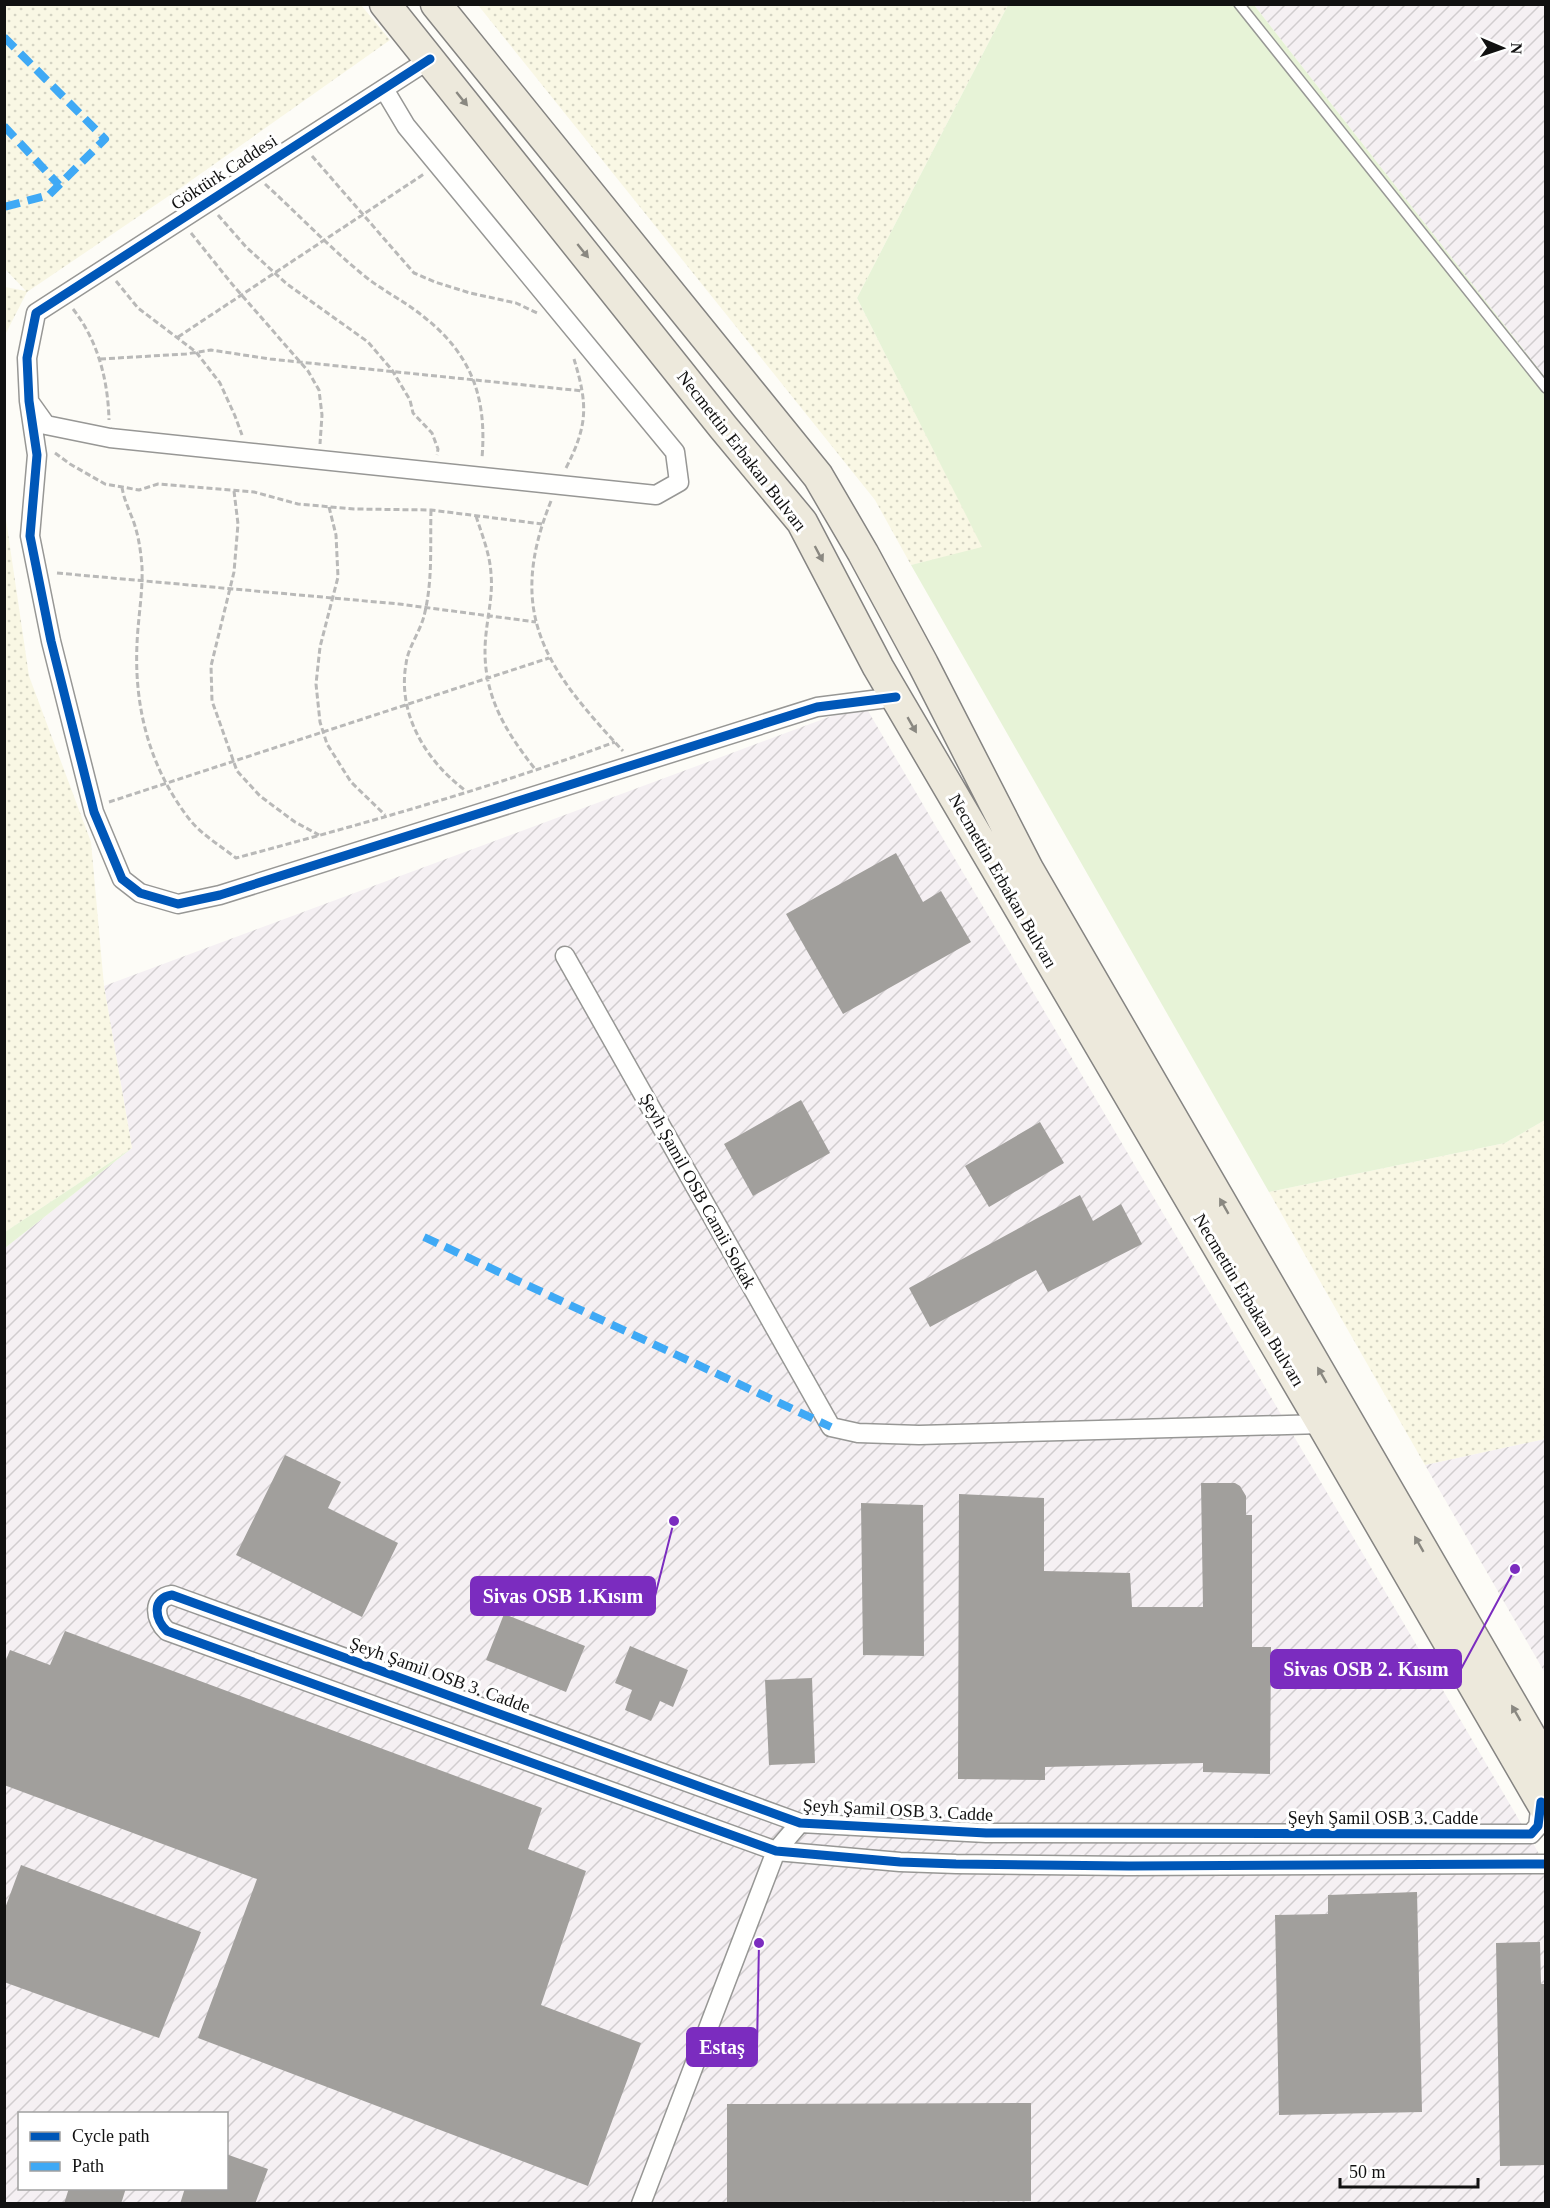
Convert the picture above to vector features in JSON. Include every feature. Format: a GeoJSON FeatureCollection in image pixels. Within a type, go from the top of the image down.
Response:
{"type":"FeatureCollection","features":[{"type":"Feature","properties":{"kind":"main road","name":"Necmettin Erbakan Bulvarı"},"geometry":{"type":"LineString","coordinates":[[386,4],[723,427],[802,522],[896,697],[1543,1806]]}},
{"type":"Feature","properties":{"kind":"main road","name":"Necmettin Erbakan Bulvarı"},"geometry":{"type":"LineString","coordinates":[[436,4],[818,476],[918,654],[1028,869],[1545,1763]]}},
{"type":"Feature","properties":{"kind":"street","name":"Göktürk Caddesi"},"geometry":{"type":"LineString","coordinates":[[29,401],[27,358],[36,313],[430,59]]}},
{"type":"Feature","properties":{"kind":"street"},"geometry":{"type":"LineString","coordinates":[[29,401],[46,425],[110,438],[656,495],[679,482],[675,452],[406,126],[384,89]]}},
{"type":"Feature","properties":{"kind":"street"},"geometry":{"type":"LineString","coordinates":[[29,401],[37,455],[30,537],[51,641],[93,808],[122,879],[140,893],[178,904],[220,895],[817,707],[896,697]]}},
{"type":"Feature","properties":{"kind":"street","name":"Şeyh Şamil OSB Camii Sokak"},"geometry":{"type":"LineString","coordinates":[[565,956],[831,1427],[858,1434],[919,1435],[1322,1424]]}},
{"type":"Feature","properties":{"kind":"street","name":"Şeyh Şamil OSB 3. Cadde"},"geometry":{"type":"LineString","coordinates":[[776,1851],[167,1631],[161,1625],[157,1611],[161,1600],[172,1595],[800,1823],[986,1833],[1531,1834],[1538,1826],[1543,1806]]}},
{"type":"Feature","properties":{"kind":"street"},"geometry":{"type":"LineString","coordinates":[[641,2204],[776,1851],[800,1823]]}},
{"type":"Feature","properties":{"kind":"street"},"geometry":{"type":"LineString","coordinates":[[776,1851],[889,1861],[956,1864],[1129,1866],[1545,1864]]}},
{"type":"Feature","properties":{"kind":"lane"},"geometry":{"type":"LineString","coordinates":[[1239,4],[1545,388]]}},
{"type":"Feature","properties":{"kind":"path"},"geometry":{"type":"LineString","coordinates":[[301,142],[414,273],[461,290],[516,303],[539,315]]}},
{"type":"Feature","properties":{"kind":"path"},"geometry":{"type":"LineString","coordinates":[[178,337],[438,165]]}},
{"type":"Feature","properties":{"kind":"path"},"geometry":{"type":"LineString","coordinates":[[253,173],[367,278],[423,316],[450,340],[470,369],[480,399],[484,440],[481,477]]}},
{"type":"Feature","properties":{"kind":"path"},"geometry":{"type":"LineString","coordinates":[[207,203],[246,248],[287,284],[368,342],[392,370],[410,400],[413,413],[432,433],[438,450],[435,471]]}},
{"type":"Feature","properties":{"kind":"path"},"geometry":{"type":"LineString","coordinates":[[181,220],[308,371],[319,390],[322,415],[318,459]]}},
{"type":"Feature","properties":{"kind":"path"},"geometry":{"type":"LineString","coordinates":[[107,267],[138,308],[196,352],[220,383],[242,437],[240,450]]}},
{"type":"Feature","properties":{"kind":"path"},"geometry":{"type":"LineString","coordinates":[[63,296],[78,316],[100,359],[106,379],[110,438]]}},
{"type":"Feature","properties":{"kind":"path"},"geometry":{"type":"LineString","coordinates":[[100,359],[211,350],[299,362],[583,391]]}},
{"type":"Feature","properties":{"kind":"path"},"geometry":{"type":"LineString","coordinates":[[574,357],[585,407],[579,442],[542,524],[533,562],[531,597],[536,622],[549,658],[565,684],[634,763]]}},
{"type":"Feature","properties":{"kind":"path"},"geometry":{"type":"LineString","coordinates":[[46,425],[54,451],[70,464],[105,484],[139,490],[158,484],[234,490],[254,492],[298,504],[431,510],[542,524]]}},
{"type":"Feature","properties":{"kind":"path"},"geometry":{"type":"LineString","coordinates":[[122,487],[136,526],[140,549],[142,580],[137,646],[139,704],[146,736],[159,769],[191,822],[236,858],[466,791],[615,742]]}},
{"type":"Feature","properties":{"kind":"path"},"geometry":{"type":"LineString","coordinates":[[234,490],[238,524],[231,588],[218,631],[211,666],[212,701],[237,771],[260,796],[295,822],[319,835]]}},
{"type":"Feature","properties":{"kind":"path"},"geometry":{"type":"LineString","coordinates":[[329,507],[336,535],[338,577],[320,647],[316,684],[320,722],[327,744],[351,782],[385,815]]}},
{"type":"Feature","properties":{"kind":"path"},"geometry":{"type":"LineString","coordinates":[[431,510],[431,563],[426,607],[424,619],[406,663],[404,690],[410,720],[420,741],[434,761],[466,791]]}},
{"type":"Feature","properties":{"kind":"path"},"geometry":{"type":"LineString","coordinates":[[476,516],[489,556],[491,576],[485,664],[492,699],[505,729],[535,769]]}},
{"type":"Feature","properties":{"kind":"path"},"geometry":{"type":"LineString","coordinates":[[37,570],[426,607],[536,622]]}},
{"type":"Feature","properties":{"kind":"path"},"geometry":{"type":"LineString","coordinates":[[93,808],[549,658]]}},
{"type":"Feature","properties":{"kind":"shaded area"},"geometry":{"type":"Polygon","coordinates":[[[5,5],[361,5],[390,40],[179,189],[27,292],[5,335],[5,287],[26,291],[5,269],[5,5]]]}},
{"type":"Feature","properties":{"kind":"shaded area"},"geometry":{"type":"Polygon","coordinates":[[[478,5],[1008,5],[857,298],[983,548],[911,565],[875,500],[478,5]]]}},
{"type":"Feature","properties":{"kind":"shaded area"},"geometry":{"type":"Polygon","coordinates":[[[1254,5],[1545,5],[1545,377],[1254,5]]]}},
{"type":"Feature","properties":{"kind":"shaded area"},"geometry":{"type":"Polygon","coordinates":[[[4,506],[29,676],[91,842],[104,986],[132,1148],[5,1232],[4,506]]]}},
{"type":"Feature","properties":{"kind":"shaded area"},"geometry":{"type":"Polygon","coordinates":[[[864,704],[1545,1864],[1545,2203],[5,2204],[5,1248],[132,1148],[104,986],[864,704]]]}},
{"type":"Feature","properties":{"kind":"shaded area"},"geometry":{"type":"Polygon","coordinates":[[[1545,1120],[1545,1439],[1425,1465],[1269,1192],[1505,1143],[1545,1120]]]}},
{"type":"Feature","properties":{"kind":"shaded area"},"geometry":{"type":"Polygon","coordinates":[[[1545,1439],[1545,1673],[1425,1465],[1545,1439]]]}},
{"type":"Feature","properties":{"kind":"green space"},"geometry":{"type":"Polygon","coordinates":[[[1008,5],[1254,5],[1545,377],[1545,1120],[1505,1143],[1269,1192],[911,565],[982,547],[857,298],[1008,5]]]}},
{"type":"Feature","properties":{"kind":"green space"},"geometry":{"type":"Polygon","coordinates":[[[132,1148],[5,1248],[5,1232],[132,1148]]]}},
{"type":"Feature","properties":{"kind":"building"},"geometry":{"type":"Polygon","coordinates":[[[896,853],[923,902],[941,891],[971,942],[843,1014],[786,914],[896,853]]]}},
{"type":"Feature","properties":{"kind":"building"},"geometry":{"type":"Polygon","coordinates":[[[801,1100],[830,1153],[753,1196],[724,1144],[801,1100]]]}},
{"type":"Feature","properties":{"kind":"building"},"geometry":{"type":"Polygon","coordinates":[[[1040,1122],[1064,1163],[989,1207],[965,1166],[1040,1122]]]}},
{"type":"Feature","properties":{"kind":"building"},"geometry":{"type":"Polygon","coordinates":[[[1080,1195],[1093,1221],[1121,1204],[1142,1244],[1048,1292],[1036,1270],[930,1327],[909,1288],[1080,1195]]]}},
{"type":"Feature","properties":{"kind":"building"},"geometry":{"type":"Polygon","coordinates":[[[285,1455],[341,1482],[328,1508],[398,1543],[362,1617],[236,1555],[285,1455]]]}},
{"type":"Feature","properties":{"kind":"building"},"geometry":{"type":"Polygon","coordinates":[[[1201,1483],[1235,1483],[1240,1486],[1246,1496],[1246,1515],[1252,1515],[1252,1647],[1271,1647],[1270,1774],[1203,1772],[1203,1763],[1045,1767],[1045,1780],[958,1779],[959,1494],[1044,1498],[1044,1571],[1130,1573],[1132,1607],[1203,1607],[1201,1483]]]}},
{"type":"Feature","properties":{"kind":"building"},"geometry":{"type":"Polygon","coordinates":[[[861,1503],[923,1505],[924,1656],[863,1655],[861,1503]]]}},
{"type":"Feature","properties":{"kind":"building"},"geometry":{"type":"Polygon","coordinates":[[[504,1614],[585,1646],[566,1692],[486,1660],[504,1614]]]}},
{"type":"Feature","properties":{"kind":"building"},"geometry":{"type":"Polygon","coordinates":[[[65,1631],[542,1808],[528,1849],[586,1871],[541,2005],[641,2043],[588,2186],[198,2038],[257,1879],[4,1785],[4,1665],[10,1650],[50,1665],[65,1631]]]}},
{"type":"Feature","properties":{"kind":"building"},"geometry":{"type":"Polygon","coordinates":[[[630,1646],[688,1670],[673,1707],[660,1701],[651,1721],[625,1710],[632,1690],[615,1683],[630,1646]]]}},
{"type":"Feature","properties":{"kind":"building"},"geometry":{"type":"Polygon","coordinates":[[[812,1678],[815,1763],[769,1765],[765,1680],[812,1678]]]}},
{"type":"Feature","properties":{"kind":"building"},"geometry":{"type":"Polygon","coordinates":[[[21,1865],[201,1932],[159,2038],[4,1982],[4,1911],[21,1865]]]}},
{"type":"Feature","properties":{"kind":"building"},"geometry":{"type":"Polygon","coordinates":[[[1417,1892],[1422,2112],[1279,2115],[1275,1915],[1328,1914],[1328,1895],[1417,1892]]]}},
{"type":"Feature","properties":{"kind":"building"},"geometry":{"type":"Polygon","coordinates":[[[1540,1942],[1541,1984],[1545,1984],[1545,2165],[1500,2166],[1496,1943],[1540,1942]]]}},
{"type":"Feature","properties":{"kind":"building"},"geometry":{"type":"Polygon","coordinates":[[[1031,2103],[1031,2201],[727,2202],[727,2104],[1031,2103]]]}},
{"type":"Feature","properties":{"kind":"building"},"geometry":{"type":"Polygon","coordinates":[[[228,2155],[268,2169],[255,2204],[180,2204],[184,2190],[228,2190],[228,2155]]]}},
{"type":"Feature","properties":{"kind":"building"},"geometry":{"type":"Polygon","coordinates":[[[68,2190],[125,2190],[121,2204],[64,2204],[68,2190]]]}},
{"type":"Feature","properties":{"kind":"marked path"},"geometry":{"type":"LineString","coordinates":[[4,37],[105,139],[49,195],[4,207]]}},
{"type":"Feature","properties":{"kind":"marked path"},"geometry":{"type":"LineString","coordinates":[[4,126],[59,185]]}},
{"type":"Feature","properties":{"kind":"marked path"},"geometry":{"type":"LineString","coordinates":[[424,1237],[831,1427]]}},
{"type":"Feature","properties":{"kind":"cycle path"},"geometry":{"type":"LineString","coordinates":[[430,59],[36,313],[27,358],[29,401],[37,455],[30,536],[51,641],[94,812],[122,879],[140,893],[178,904],[220,895],[817,707],[896,697]]}},
{"type":"Feature","properties":{"kind":"cycle path"},"geometry":{"type":"LineString","coordinates":[[1541,1802],[1538,1826],[1531,1834],[986,1833],[800,1823],[172,1595],[161,1600],[157,1610],[160,1621],[167,1631],[776,1851],[900,1862],[956,1864],[1129,1866],[1546,1864]]}},
{"type":"Feature","properties":{"kind":"place","name":"Sivas OSB 1.Kısım"},"geometry":{"type":"Point","coordinates":[674,1521]}},
{"type":"Feature","properties":{"kind":"place","name":"Sivas OSB 2. Kısım"},"geometry":{"type":"Point","coordinates":[1515,1569]}},
{"type":"Feature","properties":{"kind":"place","name":"Estaş"},"geometry":{"type":"Point","coordinates":[759,1943]}}]}
